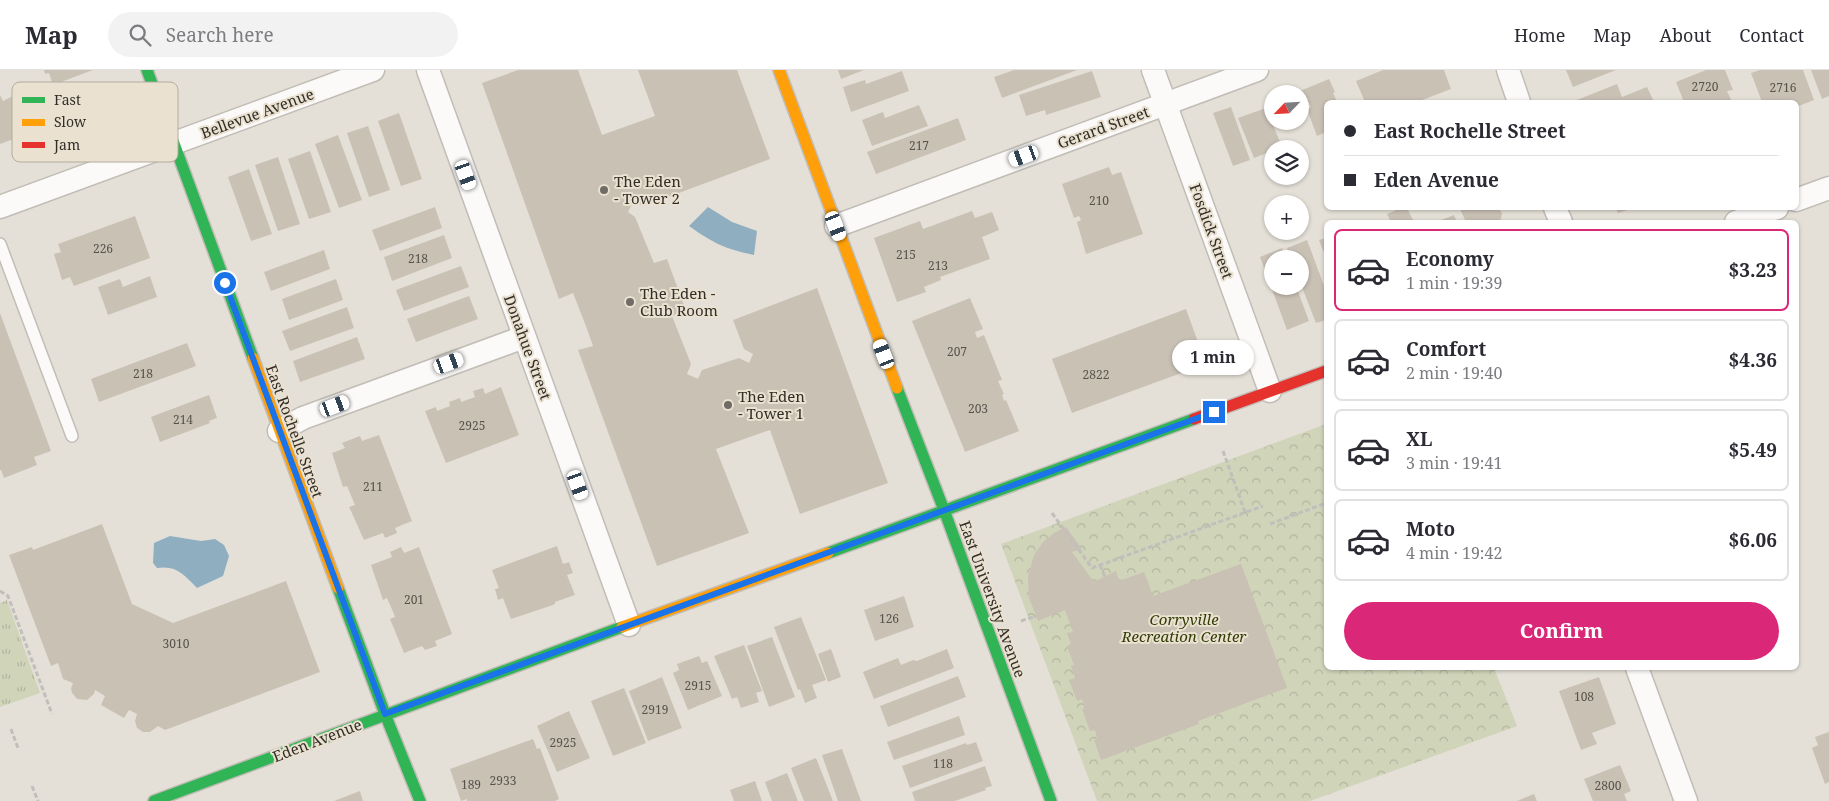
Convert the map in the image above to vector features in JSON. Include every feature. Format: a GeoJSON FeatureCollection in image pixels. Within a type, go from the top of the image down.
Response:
{"type":"FeatureCollection","features":[{"type":"Feature","properties":{"kind":"street","name":"East Rochelle Street"},"geometry":{"type":"LineString","coordinates":[[147,70],[151,82]]}},
{"type":"Feature","properties":{"kind":"street","name":"Bellevue Avenue"},"geometry":{"type":"LineString","coordinates":[[178,141],[374,70]]}},
{"type":"Feature","properties":{"kind":"street","name":"Donahue Street"},"geometry":{"type":"LineString","coordinates":[[428,70],[629,624]]}},
{"type":"Feature","properties":{"kind":"street","name":"East University Avenue"},"geometry":{"type":"LineString","coordinates":[[779,70],[944,510],[1048,800]]}},
{"type":"Feature","properties":{"kind":"street","name":"Fosdick Street"},"geometry":{"type":"LineString","coordinates":[[1153,70],[1270,391]]}},
{"type":"Feature","properties":{"kind":"street","name":"Gerard Street"},"geometry":{"type":"LineString","coordinates":[[836,226],[1257,70]]}},
{"type":"Feature","properties":{"kind":"street"},"geometry":{"type":"LineString","coordinates":[[1508,70],[1518,100]]}},
{"type":"Feature","properties":{"kind":"street","name":"East Rochelle Street"},"geometry":{"type":"LineString","coordinates":[[178,157],[385,714],[420,801]]}},
{"type":"Feature","properties":{"kind":"street","name":"Bellevue Avenue"},"geometry":{"type":"LineString","coordinates":[[0,207],[122,162]]}},
{"type":"Feature","properties":{"kind":"street"},"geometry":{"type":"LineString","coordinates":[[1799,199],[1829,188]]}},
{"type":"Feature","properties":{"kind":"street"},"geometry":{"type":"LineString","coordinates":[[1742,220],[1771,210]]}},
{"type":"Feature","properties":{"kind":"street"},"geometry":{"type":"LineString","coordinates":[[279,431],[303,418],[524,336]]}},
{"type":"Feature","properties":{"kind":"street","name":"Eden Avenue"},"geometry":{"type":"LineString","coordinates":[[154,801],[629,624],[802,563],[1324,372]]}},
{"type":"Feature","properties":{"kind":"street"},"geometry":{"type":"LineString","coordinates":[[1638,670],[1686,801]]}},
{"type":"Feature","properties":{"kind":"lane"},"geometry":{"type":"LineString","coordinates":[[0,244],[72,436]]}},
{"type":"Feature","properties":{"kind":"path"},"geometry":{"type":"LineString","coordinates":[[1223,451],[1245,512]]}},
{"type":"Feature","properties":{"kind":"path"},"geometry":{"type":"LineString","coordinates":[[1270,524],[1324,504]]}},
{"type":"Feature","properties":{"kind":"path"},"geometry":{"type":"LineString","coordinates":[[1052,513],[1092,568],[1263,506]]}},
{"type":"Feature","properties":{"kind":"path"},"geometry":{"type":"LineString","coordinates":[[1100,565],[1105,577]]}},
{"type":"Feature","properties":{"kind":"path"},"geometry":{"type":"LineString","coordinates":[[0,591],[8,596],[52,714]]}},
{"type":"Feature","properties":{"kind":"path"},"geometry":{"type":"LineString","coordinates":[[1021,621],[1036,616]]}},
{"type":"Feature","properties":{"kind":"path"},"geometry":{"type":"LineString","coordinates":[[11,729],[18,748]]}},
{"type":"Feature","properties":{"kind":"path"},"geometry":{"type":"LineString","coordinates":[[32,786],[38,801]]}},
{"type":"Feature","properties":{"kind":"green space","name":"Corryville Recreation Center"},"geometry":{"type":"Polygon","coordinates":[[[1324,425],[1324,670],[1495,670],[1517,726],[1310,801],[1097,801],[1001,544],[1324,425]]]}},
{"type":"Feature","properties":{"kind":"green space"},"geometry":{"type":"Polygon","coordinates":[[[7,600],[40,693],[0,707],[0,603],[7,600]]]}},
{"type":"Feature","properties":{"kind":"water"},"geometry":{"type":"Polygon","coordinates":[[[708,207],[732,222],[757,231],[754,255],[720,245],[689,226],[708,207]]]}},
{"type":"Feature","properties":{"kind":"water"},"geometry":{"type":"Polygon","coordinates":[[[170,536],[201,541],[215,539],[224,545],[229,556],[223,576],[197,588],[180,572],[170,568],[157,568],[153,563],[154,543],[170,536]]]}},
{"type":"Feature","properties":{"kind":"building"},"geometry":{"type":"Polygon","coordinates":[[[44,70],[93,70],[61,82],[52,82],[49,73],[45,74],[44,70]]]}},
{"type":"Feature","properties":{"kind":"building"},"geometry":{"type":"Polygon","coordinates":[[[518,70],[578,70],[602,135],[655,116],[638,70],[737,70],[770,159],[644,206],[633,202],[628,212],[635,217],[654,263],[667,259],[686,311],[672,316],[691,364],[687,374],[698,379],[702,370],[739,358],[749,363],[753,354],[744,349],[733,320],[817,288],[888,483],[800,514],[770,430],[716,449],[749,533],[657,566],[578,350],[593,346],[587,329],[573,293],[559,299],[482,83],[518,70]]]}},
{"type":"Feature","properties":{"kind":"building"},"geometry":{"type":"Polygon","coordinates":[[[838,70],[864,70],[841,79],[838,70]]]}},
{"type":"Feature","properties":{"kind":"building"},"geometry":{"type":"Polygon","coordinates":[[[1014,70],[1077,70],[1002,98],[994,77],[1014,70]]]}},
{"type":"Feature","properties":{"kind":"building"},"geometry":{"type":"Polygon","coordinates":[[[1383,70],[1444,70],[1451,89],[1422,100],[1364,100],[1356,81],[1383,70]]]}},
{"type":"Feature","properties":{"kind":"building"},"geometry":{"type":"Polygon","coordinates":[[[1566,70],[1616,70],[1573,87],[1566,70]]]}},
{"type":"Feature","properties":{"kind":"building"},"geometry":{"type":"Polygon","coordinates":[[[1706,70],[1725,70],[1733,90],[1727,91],[1731,100],[1683,100],[1676,82],[1706,70]]]}},
{"type":"Feature","properties":{"kind":"building"},"geometry":{"type":"Polygon","coordinates":[[[1760,70],[1803,70],[1814,100],[1799,106],[1799,100],[1761,100],[1751,73],[1760,70]]]}},
{"type":"Feature","properties":{"kind":"building"},"geometry":{"type":"Polygon","coordinates":[[[1811,70],[1829,70],[1829,96],[1822,99],[1811,70]]]}},
{"type":"Feature","properties":{"kind":"building"},"geometry":{"type":"Polygon","coordinates":[[[902,71],[909,91],[851,112],[843,87],[865,80],[866,84],[902,71]]]}},
{"type":"Feature","properties":{"kind":"building"},"geometry":{"type":"Polygon","coordinates":[[[1092,71],[1101,97],[1046,115],[1045,110],[1026,116],[1019,95],[1092,71]]]}},
{"type":"Feature","properties":{"kind":"building"},"geometry":{"type":"Polygon","coordinates":[[[1329,79],[1335,92],[1333,93],[1336,100],[1324,100],[1324,133],[1317,136],[1309,114],[1309,108],[1311,107],[1309,103],[1309,87],[1329,79]]]}},
{"type":"Feature","properties":{"kind":"building"},"geometry":{"type":"Polygon","coordinates":[[[1617,84],[1622,97],[1647,87],[1653,100],[1577,100],[1617,84]]]}},
{"type":"Feature","properties":{"kind":"building"},"geometry":{"type":"Polygon","coordinates":[[[0,95],[3,101],[12,96],[12,140],[0,144],[0,95]]]}},
{"type":"Feature","properties":{"kind":"building"},"geometry":{"type":"Polygon","coordinates":[[[919,105],[928,126],[872,146],[862,120],[883,112],[885,118],[919,105]]]}},
{"type":"Feature","properties":{"kind":"building"},"geometry":{"type":"Polygon","coordinates":[[[1231,107],[1250,160],[1233,166],[1213,113],[1231,107]]]}},
{"type":"Feature","properties":{"kind":"building"},"geometry":{"type":"Polygon","coordinates":[[[1264,109],[1264,130],[1275,130],[1279,140],[1264,140],[1264,154],[1254,158],[1238,118],[1264,109]]]}},
{"type":"Feature","properties":{"kind":"building"},"geometry":{"type":"Polygon","coordinates":[[[399,113],[422,179],[401,186],[378,121],[399,113]]]}},
{"type":"Feature","properties":{"kind":"building"},"geometry":{"type":"Polygon","coordinates":[[[958,118],[966,140],[876,174],[867,152],[958,118]]]}},
{"type":"Feature","properties":{"kind":"building"},"geometry":{"type":"Polygon","coordinates":[[[368,126],[390,190],[369,197],[347,133],[368,126]]]}},
{"type":"Feature","properties":{"kind":"building"},"geometry":{"type":"Polygon","coordinates":[[[338,135],[362,200],[339,208],[315,144],[338,135]]]}},
{"type":"Feature","properties":{"kind":"building"},"geometry":{"type":"Polygon","coordinates":[[[310,151],[331,212],[309,219],[288,159],[310,151]]]}},
{"type":"Feature","properties":{"kind":"building"},"geometry":{"type":"Polygon","coordinates":[[[278,157],[300,224],[278,231],[255,165],[278,157]]]}},
{"type":"Feature","properties":{"kind":"building"},"geometry":{"type":"Polygon","coordinates":[[[1109,167],[1112,175],[1121,172],[1143,234],[1086,254],[1077,222],[1081,220],[1079,216],[1074,218],[1062,184],[1109,167]]]}},
{"type":"Feature","properties":{"kind":"building"},"geometry":{"type":"Polygon","coordinates":[[[249,169],[272,234],[251,241],[228,177],[249,169]]]}},
{"type":"Feature","properties":{"kind":"building"},"geometry":{"type":"Polygon","coordinates":[[[435,207],[442,228],[380,251],[372,230],[435,207]]]}},
{"type":"Feature","properties":{"kind":"building"},"geometry":{"type":"Polygon","coordinates":[[[1396,210],[1408,210],[1413,220],[1390,220],[1387,214],[1396,210]]]}},
{"type":"Feature","properties":{"kind":"building"},"geometry":{"type":"Polygon","coordinates":[[[1460,210],[1500,210],[1502,214],[1500,220],[1465,220],[1460,210]]]}},
{"type":"Feature","properties":{"kind":"building"},"geometry":{"type":"Polygon","coordinates":[[[1617,210],[1628,210],[1618,213],[1617,210]]]}},
{"type":"Feature","properties":{"kind":"building"},"geometry":{"type":"Polygon","coordinates":[[[972,211],[975,218],[992,212],[999,230],[982,237],[990,259],[940,277],[941,280],[924,287],[926,292],[897,302],[874,238],[920,221],[923,229],[972,211]]]}},
{"type":"Feature","properties":{"kind":"building"},"geometry":{"type":"Polygon","coordinates":[[[1454,215],[1456,220],[1441,220],[1454,215]]]}},
{"type":"Feature","properties":{"kind":"building"},"geometry":{"type":"Polygon","coordinates":[[[135,216],[150,258],[74,286],[70,277],[62,280],[54,254],[61,252],[58,244],[135,216]]]}},
{"type":"Feature","properties":{"kind":"building"},"geometry":{"type":"Polygon","coordinates":[[[444,235],[452,258],[392,281],[384,257],[444,235]]]}},
{"type":"Feature","properties":{"kind":"building"},"geometry":{"type":"Polygon","coordinates":[[[1324,239],[1324,253],[1319,240],[1324,239]]]}},
{"type":"Feature","properties":{"kind":"building"},"geometry":{"type":"Polygon","coordinates":[[[1307,240],[1324,286],[1324,321],[1316,323],[1305,295],[1309,295],[1309,250],[1288,250],[1287,248],[1307,240]]]}},
{"type":"Feature","properties":{"kind":"building"},"geometry":{"type":"Polygon","coordinates":[[[324,250],[330,269],[271,291],[264,272],[324,250]]]}},
{"type":"Feature","properties":{"kind":"building"},"geometry":{"type":"Polygon","coordinates":[[[1264,255],[1264,268],[1260,257],[1264,255]]]}},
{"type":"Feature","properties":{"kind":"building"},"geometry":{"type":"Polygon","coordinates":[[[461,266],[469,287],[404,311],[396,290],[461,266]]]}},
{"type":"Feature","properties":{"kind":"building"},"geometry":{"type":"Polygon","coordinates":[[[150,276],[157,297],[108,315],[98,287],[120,279],[123,287],[150,276]]]}},
{"type":"Feature","properties":{"kind":"building"},"geometry":{"type":"Polygon","coordinates":[[[336,279],[343,300],[289,320],[282,299],[336,279]]]}},
{"type":"Feature","properties":{"kind":"building"},"geometry":{"type":"Polygon","coordinates":[[[1274,295],[1299,295],[1309,321],[1287,330],[1274,295]]]}},
{"type":"Feature","properties":{"kind":"building"},"geometry":{"type":"Polygon","coordinates":[[[469,296],[478,319],[416,342],[407,319],[469,296]]]}},
{"type":"Feature","properties":{"kind":"building"},"geometry":{"type":"Polygon","coordinates":[[[970,298],[983,329],[975,332],[977,338],[984,335],[1002,380],[998,381],[1004,394],[1002,395],[1004,401],[1006,400],[1019,431],[965,452],[912,321],[970,298]]]}},
{"type":"Feature","properties":{"kind":"building"},"geometry":{"type":"Polygon","coordinates":[[[347,307],[354,328],[290,351],[282,331],[347,307]]]}},
{"type":"Feature","properties":{"kind":"building"},"geometry":{"type":"Polygon","coordinates":[[[1186,309],[1206,364],[1072,413],[1052,359],[1186,309]]]}},
{"type":"Feature","properties":{"kind":"building"},"geometry":{"type":"Polygon","coordinates":[[[0,313],[51,451],[34,457],[37,465],[4,478],[0,470],[0,313]]]}},
{"type":"Feature","properties":{"kind":"building"},"geometry":{"type":"Polygon","coordinates":[[[357,337],[365,359],[300,382],[293,361],[357,337]]]}},
{"type":"Feature","properties":{"kind":"building"},"geometry":{"type":"Polygon","coordinates":[[[187,343],[196,366],[99,402],[91,379],[187,343]]]}},
{"type":"Feature","properties":{"kind":"building"},"geometry":{"type":"Polygon","coordinates":[[[501,387],[519,435],[446,463],[425,411],[436,407],[437,411],[450,406],[449,402],[460,398],[461,402],[475,397],[473,391],[483,388],[485,394],[501,387]]]}},
{"type":"Feature","properties":{"kind":"building"},"geometry":{"type":"Polygon","coordinates":[[[209,395],[217,418],[209,421],[210,423],[160,442],[151,417],[209,395]]]}},
{"type":"Feature","properties":{"kind":"building"},"geometry":{"type":"Polygon","coordinates":[[[379,435],[412,521],[395,528],[397,533],[385,538],[383,533],[364,540],[349,507],[355,505],[347,486],[343,487],[332,453],[345,448],[342,443],[360,436],[362,441],[379,435]]]}},
{"type":"Feature","properties":{"kind":"building"},"geometry":{"type":"Polygon","coordinates":[[[102,524],[132,604],[173,623],[286,581],[320,672],[165,730],[158,726],[150,732],[143,732],[137,728],[135,721],[137,714],[129,710],[124,718],[101,705],[105,696],[95,690],[94,694],[87,700],[77,699],[72,693],[73,683],[63,679],[58,663],[51,666],[9,555],[32,547],[33,550],[102,524]]]}},
{"type":"Feature","properties":{"kind":"building"},"geometry":{"type":"Polygon","coordinates":[[[1066,527],[1082,549],[1072,552],[1094,582],[1116,571],[1119,581],[1144,572],[1153,596],[1241,564],[1287,688],[1198,721],[1199,724],[1101,760],[1094,740],[1097,738],[1095,730],[1090,731],[1082,709],[1085,708],[1082,699],[1077,701],[1069,680],[1075,678],[1071,666],[1074,665],[1067,646],[1071,644],[1067,633],[1073,632],[1065,610],[1038,621],[1029,598],[1028,577],[1034,555],[1043,542],[1054,533],[1066,527]]]}},
{"type":"Feature","properties":{"kind":"building"},"geometry":{"type":"Polygon","coordinates":[[[557,546],[563,564],[569,562],[573,573],[567,575],[575,595],[555,602],[555,604],[550,606],[511,619],[503,598],[498,600],[495,589],[499,588],[492,570],[557,546]]]}},
{"type":"Feature","properties":{"kind":"building"},"geometry":{"type":"Polygon","coordinates":[[[401,547],[404,553],[419,547],[452,634],[435,641],[437,646],[425,650],[422,646],[404,653],[390,619],[395,617],[394,614],[387,598],[383,600],[371,565],[392,557],[390,552],[401,547]]]}},
{"type":"Feature","properties":{"kind":"building"},"geometry":{"type":"Polygon","coordinates":[[[904,596],[914,627],[875,641],[864,610],[904,596]]]}},
{"type":"Feature","properties":{"kind":"building"},"geometry":{"type":"Polygon","coordinates":[[[801,617],[826,680],[812,685],[817,698],[805,703],[800,689],[798,690],[774,627],[801,617]]]}},
{"type":"Feature","properties":{"kind":"building"},"geometry":{"type":"Polygon","coordinates":[[[772,637],[795,697],[769,707],[747,646],[772,637]]]}},
{"type":"Feature","properties":{"kind":"building"},"geometry":{"type":"Polygon","coordinates":[[[744,645],[762,691],[756,693],[759,702],[741,708],[737,697],[732,699],[714,656],[744,645]]]}},
{"type":"Feature","properties":{"kind":"building"},"geometry":{"type":"Polygon","coordinates":[[[831,649],[841,677],[828,682],[818,654],[831,649]]]}},
{"type":"Feature","properties":{"kind":"building"},"geometry":{"type":"Polygon","coordinates":[[[947,649],[954,668],[874,699],[863,672],[898,658],[901,665],[947,649]]]}},
{"type":"Feature","properties":{"kind":"building"},"geometry":{"type":"Polygon","coordinates":[[[699,656],[702,663],[707,661],[722,696],[688,710],[673,673],[679,670],[677,664],[699,656]]]}},
{"type":"Feature","properties":{"kind":"building"},"geometry":{"type":"Polygon","coordinates":[[[958,676],[966,697],[888,727],[880,706],[958,676]]]}},
{"type":"Feature","properties":{"kind":"building"},"geometry":{"type":"Polygon","coordinates":[[[662,677],[682,728],[648,741],[629,691],[662,677]]]}},
{"type":"Feature","properties":{"kind":"building"},"geometry":{"type":"Polygon","coordinates":[[[1599,677],[1616,724],[1592,733],[1597,744],[1581,750],[1559,691],[1599,677]]]}},
{"type":"Feature","properties":{"kind":"building"},"geometry":{"type":"Polygon","coordinates":[[[624,688],[646,743],[613,756],[591,701],[624,688]]]}},
{"type":"Feature","properties":{"kind":"building"},"geometry":{"type":"Polygon","coordinates":[[[569,711],[590,758],[557,772],[537,726],[569,711]]]}},
{"type":"Feature","properties":{"kind":"building"},"geometry":{"type":"Polygon","coordinates":[[[959,716],[965,735],[894,760],[887,742],[959,716]]]}},
{"type":"Feature","properties":{"kind":"building"},"geometry":{"type":"Polygon","coordinates":[[[1829,732],[1829,782],[1825,784],[1812,748],[1818,745],[1815,737],[1829,732]]]}},
{"type":"Feature","properties":{"kind":"building"},"geometry":{"type":"Polygon","coordinates":[[[533,739],[537,749],[540,748],[559,799],[555,801],[467,801],[467,799],[461,801],[450,769],[533,739]]]}},
{"type":"Feature","properties":{"kind":"building"},"geometry":{"type":"Polygon","coordinates":[[[976,742],[983,761],[910,788],[902,766],[966,743],[967,745],[976,742]]]}},
{"type":"Feature","properties":{"kind":"building"},"geometry":{"type":"Polygon","coordinates":[[[842,749],[861,801],[838,801],[822,755],[842,749]]]}},
{"type":"Feature","properties":{"kind":"building"},"geometry":{"type":"Polygon","coordinates":[[[816,758],[833,801],[804,801],[791,768],[816,758]]]}},
{"type":"Feature","properties":{"kind":"building"},"geometry":{"type":"Polygon","coordinates":[[[1620,765],[1631,791],[1624,794],[1627,801],[1593,801],[1584,779],[1620,765]]]}},
{"type":"Feature","properties":{"kind":"building"},"geometry":{"type":"Polygon","coordinates":[[[985,766],[992,786],[985,788],[986,790],[955,801],[915,801],[912,792],[985,766]]]}},
{"type":"Feature","properties":{"kind":"building"},"geometry":{"type":"Polygon","coordinates":[[[787,773],[798,801],[772,801],[765,782],[787,773]]]}},
{"type":"Feature","properties":{"kind":"building"},"geometry":{"type":"Polygon","coordinates":[[[755,781],[762,801],[734,801],[730,790],[755,781]]]}},
{"type":"Feature","properties":{"kind":"building"},"geometry":{"type":"Polygon","coordinates":[[[360,791],[363,801],[334,801],[360,791]]]}},
{"type":"Feature","properties":{"kind":"building"},"geometry":{"type":"Polygon","coordinates":[[[1534,794],[1537,801],[1517,801],[1534,794]]]}},
{"type":"Feature","properties":{"kind":"traffic: fast"},"geometry":{"type":"LineString","coordinates":[[147,70],[151,82]]}},
{"type":"Feature","properties":{"kind":"traffic: fast"},"geometry":{"type":"LineString","coordinates":[[178,154],[253,358]]}},
{"type":"Feature","properties":{"kind":"traffic: fast"},"geometry":{"type":"LineString","coordinates":[[897,388],[1051,801]]}},
{"type":"Feature","properties":{"kind":"traffic: fast"},"geometry":{"type":"LineString","coordinates":[[828,553],[1194,419]]}},
{"type":"Feature","properties":{"kind":"traffic: fast"},"geometry":{"type":"LineString","coordinates":[[338,588],[420,801]]}},
{"type":"Feature","properties":{"kind":"traffic: fast"},"geometry":{"type":"LineString","coordinates":[[154,801],[622,627]]}},
{"type":"Feature","properties":{"kind":"traffic: slow"},"geometry":{"type":"LineString","coordinates":[[779,70],[897,388]]}},
{"type":"Feature","properties":{"kind":"traffic: slow"},"geometry":{"type":"LineString","coordinates":[[253,358],[338,588]]}},
{"type":"Feature","properties":{"kind":"traffic: slow"},"geometry":{"type":"LineString","coordinates":[[622,627],[828,553]]}},
{"type":"Feature","properties":{"kind":"traffic: jam"},"geometry":{"type":"LineString","coordinates":[[1194,419],[1324,372]]}},
{"type":"Feature","properties":{"kind":"place","name":"The Eden - Tower 2"},"geometry":{"type":"Point","coordinates":[604,190]}},
{"type":"Feature","properties":{"kind":"place","name":"The Eden - Club Room"},"geometry":{"type":"Point","coordinates":[630,302]}},
{"type":"Feature","properties":{"kind":"place","name":"The Eden - Tower 1"},"geometry":{"type":"Point","coordinates":[728,405]}},
{"type":"Feature","properties":{"kind":"route"},"geometry":{"type":"LineString","coordinates":[[225,283],[385,714],[1214,412]]}}]}
